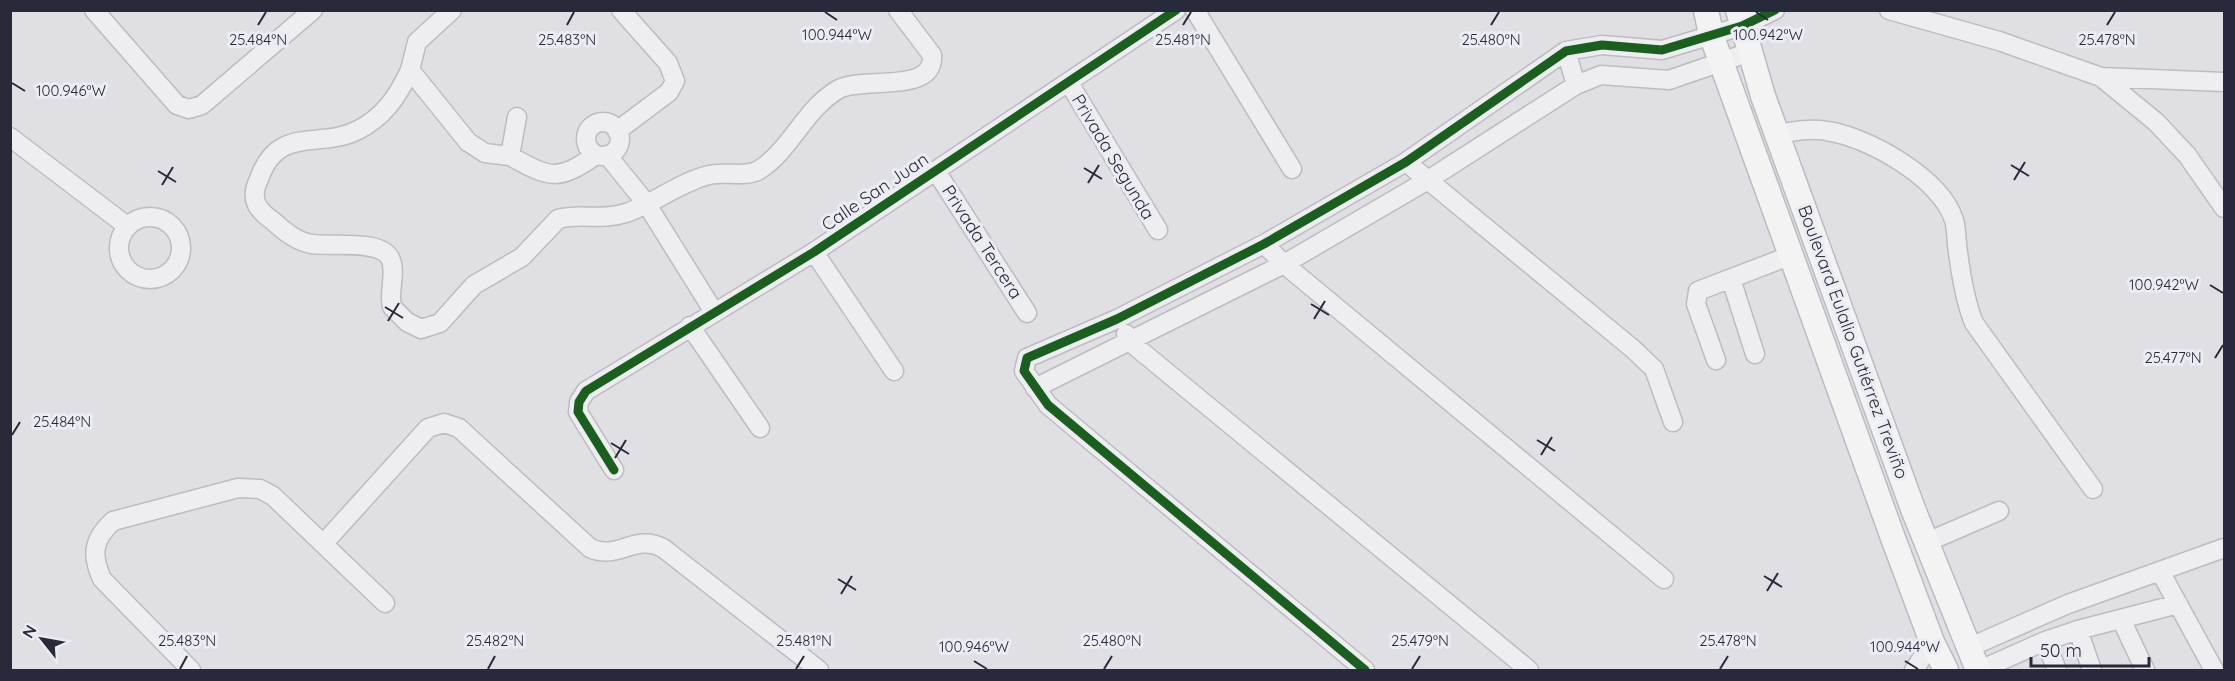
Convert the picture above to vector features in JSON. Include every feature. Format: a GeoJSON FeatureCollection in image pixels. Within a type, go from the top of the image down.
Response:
{"type":"FeatureCollection","features":[{"type":"Feature","properties":{"kind":"main road","name":"Boulevard Eulalio Gutiérrez Treviño"},"geometry":{"type":"LineString","coordinates":[[1740,18],[1777,134],[1954,616],[1979,670]]}},
{"type":"Feature","properties":{"kind":"main road","name":"Boulevard Eulalio Gutiérrez Treviño"},"geometry":{"type":"LineString","coordinates":[[1709,22],[1721,62],[1932,642],[1946,670]]}},
{"type":"Feature","properties":{"kind":"street"},"geometry":{"type":"LineString","coordinates":[[94,10],[177,105],[189,109],[202,105],[314,10]]}},
{"type":"Feature","properties":{"kind":"street"},"geometry":{"type":"LineString","coordinates":[[452,10],[417,42],[410,70],[389,107],[359,130],[334,139],[297,141],[283,147],[260,174],[255,195],[256,204],[263,213],[303,242],[374,247],[386,253],[392,263],[392,307],[413,327],[429,328],[440,323],[474,285],[522,257],[558,219],[608,218],[711,174],[757,171],[783,146],[818,106],[839,89],[866,82],[900,83],[924,75],[932,63],[932,55],[898,10]]}},
{"type":"Feature","properties":{"kind":"street"},"geometry":{"type":"LineString","coordinates":[[617,131],[669,92],[675,81],[668,63],[621,10]]}},
{"type":"Feature","properties":{"kind":"street","name":"Calle San Juan"},"geometry":{"type":"LineString","coordinates":[[614,470],[578,412],[579,402],[586,391],[814,252],[1176,10]]}},
{"type":"Feature","properties":{"kind":"street"},"geometry":{"type":"LineString","coordinates":[[1195,10],[1292,169]]}},
{"type":"Feature","properties":{"kind":"street"},"geometry":{"type":"LineString","coordinates":[[1365,670],[1048,405],[1024,372],[1027,358],[1117,319],[1264,244],[1406,162],[1566,51],[1602,45],[1662,50],[1709,22],[1775,10]]}},
{"type":"Feature","properties":{"kind":"street"},"geometry":{"type":"LineString","coordinates":[[1889,10],[1999,41],[2101,77],[2224,82]]}},
{"type":"Feature","properties":{"kind":"street"},"geometry":{"type":"LineString","coordinates":[[1566,51],[1576,85]]}},
{"type":"Feature","properties":{"kind":"street"},"geometry":{"type":"LineString","coordinates":[[1035,388],[1284,264],[1428,180],[1576,85],[1601,75],[1669,80],[1750,52]]}},
{"type":"Feature","properties":{"kind":"street"},"geometry":{"type":"LineString","coordinates":[[410,70],[468,142],[485,153],[510,156],[541,172],[554,175],[572,171],[602,155],[613,153],[619,143],[617,131]]}},
{"type":"Feature","properties":{"kind":"street"},"geometry":{"type":"LineString","coordinates":[[2101,77],[2156,122],[2187,155],[2224,207]]}},
{"type":"Feature","properties":{"kind":"street","name":"Privada Segunda"},"geometry":{"type":"LineString","coordinates":[[1069,83],[1158,230]]}},
{"type":"Feature","properties":{"kind":"street"},"geometry":{"type":"LineString","coordinates":[[510,156],[517,117]]}},
{"type":"Feature","properties":{"kind":"street"},"geometry":{"type":"LineString","coordinates":[[617,131],[603,123],[592,126],[586,141],[646,203],[714,312]]}},
{"type":"Feature","properties":{"kind":"street"},"geometry":{"type":"LineString","coordinates":[[1777,134],[1803,129],[1848,135],[1888,155],[1925,181],[1941,196],[1954,220],[1965,297],[1974,323],[2093,489]]}},
{"type":"Feature","properties":{"kind":"street"},"geometry":{"type":"LineString","coordinates":[[10,137],[127,226]]}},
{"type":"Feature","properties":{"kind":"street"},"geometry":{"type":"LineString","coordinates":[[1406,162],[1633,349],[1654,369],[1673,422]]}},
{"type":"Feature","properties":{"kind":"street","name":"Privada Tercera"},"geometry":{"type":"LineString","coordinates":[[936,171],[1028,313]]}},
{"type":"Feature","properties":{"kind":"street"},"geometry":{"type":"LineString","coordinates":[[1264,244],[1284,264],[1664,579]]}},
{"type":"Feature","properties":{"kind":"street"},"geometry":{"type":"LineString","coordinates":[[814,252],[894,371]]}},
{"type":"Feature","properties":{"kind":"street"},"geometry":{"type":"LineString","coordinates":[[1716,360],[1695,297],[1703,287],[1731,279],[1792,255]]}},
{"type":"Feature","properties":{"kind":"street"},"geometry":{"type":"LineString","coordinates":[[1731,279],[1755,354]]}},
{"type":"Feature","properties":{"kind":"street"},"geometry":{"type":"LineString","coordinates":[[1117,319],[1130,342],[1529,670]]}},
{"type":"Feature","properties":{"kind":"street"},"geometry":{"type":"LineString","coordinates":[[690,326],[760,428]]}},
{"type":"Feature","properties":{"kind":"street"},"geometry":{"type":"LineString","coordinates":[[324,543],[428,428],[444,423],[459,428],[590,548],[599,552],[611,552],[648,542],[663,548],[819,670]]}},
{"type":"Feature","properties":{"kind":"street"},"geometry":{"type":"LineString","coordinates":[[191,670],[102,579],[95,564],[94,548],[99,534],[113,521],[238,488],[260,489],[273,496],[385,603]]}},
{"type":"Feature","properties":{"kind":"street"},"geometry":{"type":"LineString","coordinates":[[1927,542],[1999,510]]}},
{"type":"Feature","properties":{"kind":"street"},"geometry":{"type":"LineString","coordinates":[[1970,647],[2068,604],[2161,573],[2224,548]]}},
{"type":"Feature","properties":{"kind":"street"},"geometry":{"type":"LineString","coordinates":[[2161,573],[2214,670]]}},
{"type":"Feature","properties":{"kind":"street"},"geometry":{"type":"LineString","coordinates":[[1979,670],[2045,641],[2078,630],[2178,604]]}},
{"type":"Feature","properties":{"kind":"street"},"geometry":{"type":"LineString","coordinates":[[2121,619],[2145,670]]}},
{"type":"Feature","properties":{"kind":"street"},"geometry":{"type":"LineString","coordinates":[[2078,630],[2092,670]]}},
{"type":"Feature","properties":{"kind":"street"},"geometry":{"type":"LineString","coordinates":[[2045,641],[2057,670]]}},
{"type":"Feature","properties":{"kind":"street"},"geometry":{"type":"LineString","coordinates":[[1914,670],[1932,642]]}},
{"type":"Feature","properties":{"kind":"cycle path"},"geometry":{"type":"LineString","coordinates":[[614,470],[578,412],[579,402],[586,391],[814,252],[1176,10]]}},
{"type":"Feature","properties":{"kind":"cycle path"},"geometry":{"type":"LineString","coordinates":[[1365,670],[1048,405],[1024,371],[1027,358],[1117,319],[1264,244],[1406,162],[1566,51],[1602,45],[1662,50],[1742,26],[1775,10]]}}]}
